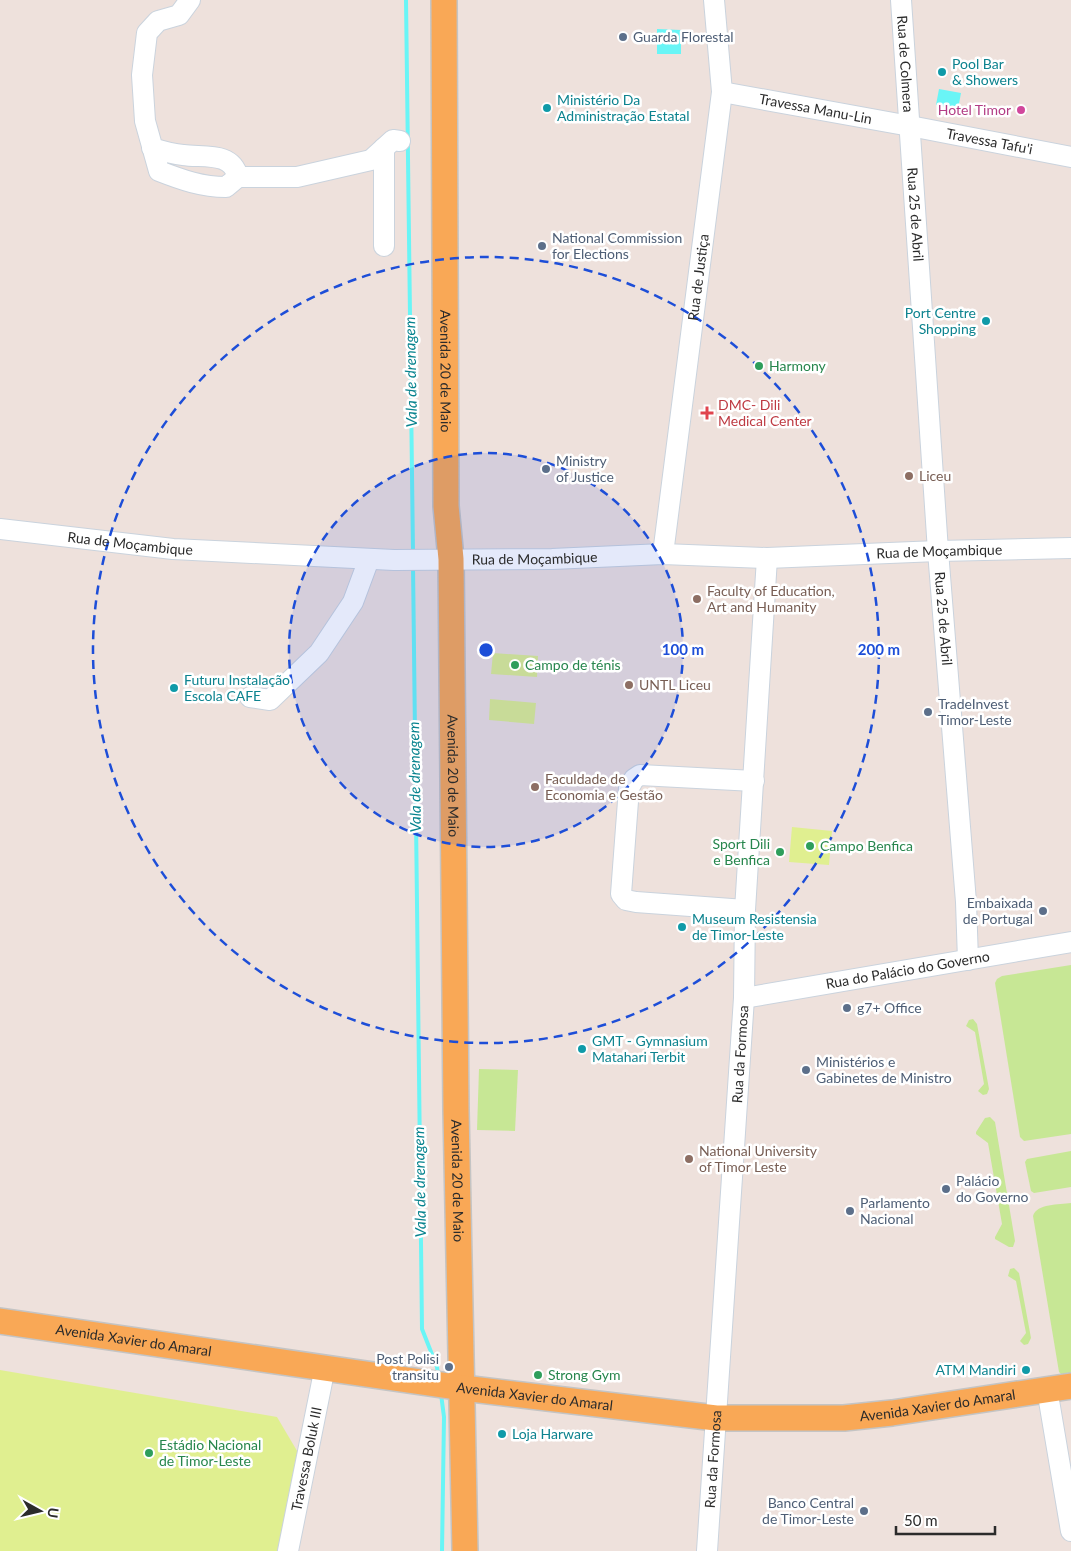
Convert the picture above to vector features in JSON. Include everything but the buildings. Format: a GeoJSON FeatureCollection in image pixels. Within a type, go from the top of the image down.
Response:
{"type":"FeatureCollection","features":[{"type":"Feature","properties":{"kind":"main road","name":"Avenida 20 de Maio"},"geometry":{"type":"LineString","coordinates":[[444,0],[446,506],[451,559],[456,1111],[465,1551]]}},
{"type":"Feature","properties":{"kind":"main road","name":"Avenida Xavier do Amaral"},"geometry":{"type":"LineString","coordinates":[[0,1321],[463,1388],[716,1418],[844,1418],[892,1413],[1059,1388]]}},
{"type":"Feature","properties":{"kind":"street"},"geometry":{"type":"LineString","coordinates":[[190,0],[179,15],[158,21],[147,33],[143,84],[145,120],[159,171],[181,180],[210,187],[226,187],[238,177],[297,176],[371,160],[392,144],[384,246]]}},
{"type":"Feature","properties":{"kind":"street","name":"Rua de Justiça"},"geometry":{"type":"LineString","coordinates":[[663,554],[722,92],[714,0]]}},
{"type":"Feature","properties":{"kind":"street","name":"Rua de Colmera"},"geometry":{"type":"LineString","coordinates":[[900,0],[910,126]]}},
{"type":"Feature","properties":{"kind":"street","name":"Travessa Manu-Lin"},"geometry":{"type":"LineString","coordinates":[[722,92],[910,126]]}},
{"type":"Feature","properties":{"kind":"street","name":"Travessa Tafu'i"},"geometry":{"type":"LineString","coordinates":[[910,126],[1071,157]]}},
{"type":"Feature","properties":{"kind":"street","name":"Rua 25 de Abril"},"geometry":{"type":"LineString","coordinates":[[910,126],[938,551],[966,902],[968,960]]}},
{"type":"Feature","properties":{"kind":"street"},"geometry":{"type":"LineString","coordinates":[[152,148],[184,155],[204,155],[223,158],[236,168],[238,177]]}},
{"type":"Feature","properties":{"kind":"street","name":"Rua de Moçambique"},"geometry":{"type":"LineString","coordinates":[[0,529],[173,549],[394,560],[552,558],[663,554],[767,558],[1071,548]]}},
{"type":"Feature","properties":{"kind":"street","name":"Rua da Formosa"},"geometry":{"type":"LineString","coordinates":[[707,1551],[744,998],[745,910],[767,558]]}},
{"type":"Feature","properties":{"kind":"street"},"geometry":{"type":"LineString","coordinates":[[250,697],[270,700],[319,653],[353,602],[369,559]]}},
{"type":"Feature","properties":{"kind":"street"},"geometry":{"type":"LineString","coordinates":[[745,910],[636,902],[626,900],[621,894],[629,788],[634,779],[640,775],[754,781]]}},
{"type":"Feature","properties":{"kind":"street","name":"Rua do Palácio do Governo"},"geometry":{"type":"LineString","coordinates":[[744,998],[1071,942]]}},
{"type":"Feature","properties":{"kind":"street","name":"Travessa Boluk III"},"geometry":{"type":"LineString","coordinates":[[288,1551],[325,1367]]}},
{"type":"Feature","properties":{"kind":"street"},"geometry":{"type":"LineString","coordinates":[[1059,1388],[1071,1531]]}},
{"type":"Feature","properties":{"kind":"green space","name":"Campo de ténis"},"geometry":{"type":"Polygon","coordinates":[[[493,653],[538,656],[537,677],[491,674],[493,653]]]}},
{"type":"Feature","properties":{"kind":"green space","name":"Campo de ténis"},"geometry":{"type":"Polygon","coordinates":[[[490,699],[536,703],[534,724],[489,720],[490,699]]]}},
{"type":"Feature","properties":{"kind":"green space","name":"Campo Benfica"},"geometry":{"type":"Polygon","coordinates":[[[792,827],[832,831],[829,865],[789,862],[792,827]]]}},
{"type":"Feature","properties":{"kind":"green space"},"geometry":{"type":"Polygon","coordinates":[[[1071,965],[1071,1134],[1024,1141],[1020,1137],[995,983],[1002,976],[1071,965]]]}},
{"type":"Feature","properties":{"kind":"green space"},"geometry":{"type":"Polygon","coordinates":[[[973,1019],[977,1024],[989,1089],[987,1094],[983,1095],[978,1091],[984,1084],[975,1032],[966,1026],[969,1020],[973,1019]]]}},
{"type":"Feature","properties":{"kind":"green space"},"geometry":{"type":"Polygon","coordinates":[[[479,1069],[518,1070],[515,1131],[477,1130],[479,1069]]]}},
{"type":"Feature","properties":{"kind":"green space"},"geometry":{"type":"Polygon","coordinates":[[[990,1117],[995,1122],[1015,1241],[1013,1247],[1009,1247],[995,1239],[1002,1224],[988,1143],[976,1134],[985,1118],[990,1117]]]}},
{"type":"Feature","properties":{"kind":"green space"},"geometry":{"type":"Polygon","coordinates":[[[1071,1151],[1071,1187],[1034,1193],[1031,1191],[1025,1162],[1027,1159],[1071,1151]]]}},
{"type":"Feature","properties":{"kind":"green space"},"geometry":{"type":"Polygon","coordinates":[[[1071,1203],[1071,1374],[1062,1375],[1059,1372],[1033,1216],[1035,1212],[1044,1207],[1071,1203]]]}},
{"type":"Feature","properties":{"kind":"green space"},"geometry":{"type":"Polygon","coordinates":[[[1014,1268],[1019,1273],[1031,1338],[1028,1344],[1024,1345],[1020,1341],[1026,1333],[1016,1281],[1008,1276],[1010,1269],[1014,1268]]]}},
{"type":"Feature","properties":{"kind":"green space","name":"Estádio Nacional de Timor-Leste"},"geometry":{"type":"Polygon","coordinates":[[[0,1370],[277,1417],[303,1461],[284,1551],[0,1551],[0,1370]]]}},
{"type":"Feature","properties":{"kind":"water"},"geometry":{"type":"Polygon","coordinates":[[[657,29],[681,30],[681,54],[657,54],[657,29]]]}},
{"type":"Feature","properties":{"kind":"water"},"geometry":{"type":"Polygon","coordinates":[[[939,89],[961,93],[958,109],[936,105],[939,89]]]}},
{"type":"Feature","properties":{"kind":"waterway","name":"Vala de drenagem"},"geometry":{"type":"LineString","coordinates":[[406,0],[413,553]]}},
{"type":"Feature","properties":{"kind":"waterway","name":"Vala de drenagem"},"geometry":{"type":"LineString","coordinates":[[413,565],[422,1329],[437,1367],[438,1375]]}},
{"type":"Feature","properties":{"kind":"waterway","name":"Vala de drenagem"},"geometry":{"type":"LineString","coordinates":[[441,1394],[444,1417],[442,1551]]}},
{"type":"Feature","properties":{"kind":"place","name":"Guarda Florestal"},"geometry":{"type":"Point","coordinates":[623,37]}},
{"type":"Feature","properties":{"kind":"place","name":"Pool Bar & Showers"},"geometry":{"type":"Point","coordinates":[942,72]}},
{"type":"Feature","properties":{"kind":"place","name":"Ministério Da Administração Estatal"},"geometry":{"type":"Point","coordinates":[547,108]}},
{"type":"Feature","properties":{"kind":"place","name":"Hotel Timor"},"geometry":{"type":"Point","coordinates":[1021,110]}},
{"type":"Feature","properties":{"kind":"place","name":"National Commission for Elections"},"geometry":{"type":"Point","coordinates":[542,246]}},
{"type":"Feature","properties":{"kind":"place","name":"Port Centre Shopping"},"geometry":{"type":"Point","coordinates":[986,321]}},
{"type":"Feature","properties":{"kind":"place","name":"Harmony"},"geometry":{"type":"Point","coordinates":[759,366]}},
{"type":"Feature","properties":{"kind":"place","name":"DMC- Dili Medical Center"},"geometry":{"type":"Point","coordinates":[707,413]}},
{"type":"Feature","properties":{"kind":"place","name":"Ministry of Justice"},"geometry":{"type":"Point","coordinates":[546,469]}},
{"type":"Feature","properties":{"kind":"place","name":"Liceu"},"geometry":{"type":"Point","coordinates":[909,476]}},
{"type":"Feature","properties":{"kind":"place","name":"Faculty of Education, Art and Humanity"},"geometry":{"type":"Point","coordinates":[697,599]}},
{"type":"Feature","properties":{"kind":"place","name":"Campo de ténis"},"geometry":{"type":"Point","coordinates":[515,665]}},
{"type":"Feature","properties":{"kind":"place","name":"UNTL Liceu"},"geometry":{"type":"Point","coordinates":[629,685]}},
{"type":"Feature","properties":{"kind":"place","name":"Futuru Instalação Escola CAFE"},"geometry":{"type":"Point","coordinates":[174,688]}},
{"type":"Feature","properties":{"kind":"place","name":"TradeInvest Timor-Leste"},"geometry":{"type":"Point","coordinates":[928,712]}},
{"type":"Feature","properties":{"kind":"place","name":"Faculdade de Economia e Gestão"},"geometry":{"type":"Point","coordinates":[535,787]}},
{"type":"Feature","properties":{"kind":"place","name":"Campo Benfica"},"geometry":{"type":"Point","coordinates":[810,846]}},
{"type":"Feature","properties":{"kind":"place","name":"Sport Dili e Benfica"},"geometry":{"type":"Point","coordinates":[780,852]}},
{"type":"Feature","properties":{"kind":"place","name":"Embaixada de Portugal"},"geometry":{"type":"Point","coordinates":[1043,911]}},
{"type":"Feature","properties":{"kind":"place","name":"Museum Resistensia de Timor-Leste"},"geometry":{"type":"Point","coordinates":[682,927]}},
{"type":"Feature","properties":{"kind":"place","name":"g7+ Office"},"geometry":{"type":"Point","coordinates":[847,1008]}},
{"type":"Feature","properties":{"kind":"place","name":"GMT - Gymnasium Matahari Terbit"},"geometry":{"type":"Point","coordinates":[582,1049]}},
{"type":"Feature","properties":{"kind":"place","name":"Ministérios e Gabinetes de Ministro"},"geometry":{"type":"Point","coordinates":[806,1070]}},
{"type":"Feature","properties":{"kind":"place","name":"National University of Timor Leste"},"geometry":{"type":"Point","coordinates":[689,1159]}},
{"type":"Feature","properties":{"kind":"place","name":"Palácio do Governo"},"geometry":{"type":"Point","coordinates":[946,1189]}},
{"type":"Feature","properties":{"kind":"place","name":"Parlamento Nacional"},"geometry":{"type":"Point","coordinates":[850,1211]}},
{"type":"Feature","properties":{"kind":"place","name":"Post Polisi transitu"},"geometry":{"type":"Point","coordinates":[449,1367]}},
{"type":"Feature","properties":{"kind":"place","name":"ATM Mandiri"},"geometry":{"type":"Point","coordinates":[1026,1370]}},
{"type":"Feature","properties":{"kind":"place","name":"Strong Gym"},"geometry":{"type":"Point","coordinates":[538,1375]}},
{"type":"Feature","properties":{"kind":"place","name":"Loja Harware"},"geometry":{"type":"Point","coordinates":[502,1434]}},
{"type":"Feature","properties":{"kind":"place","name":"Estádio Nacional de Timor-Leste"},"geometry":{"type":"Point","coordinates":[149,1453]}},
{"type":"Feature","properties":{"kind":"place","name":"Banco Central de Timor-Leste"},"geometry":{"type":"Point","coordinates":[864,1511]}}]}
